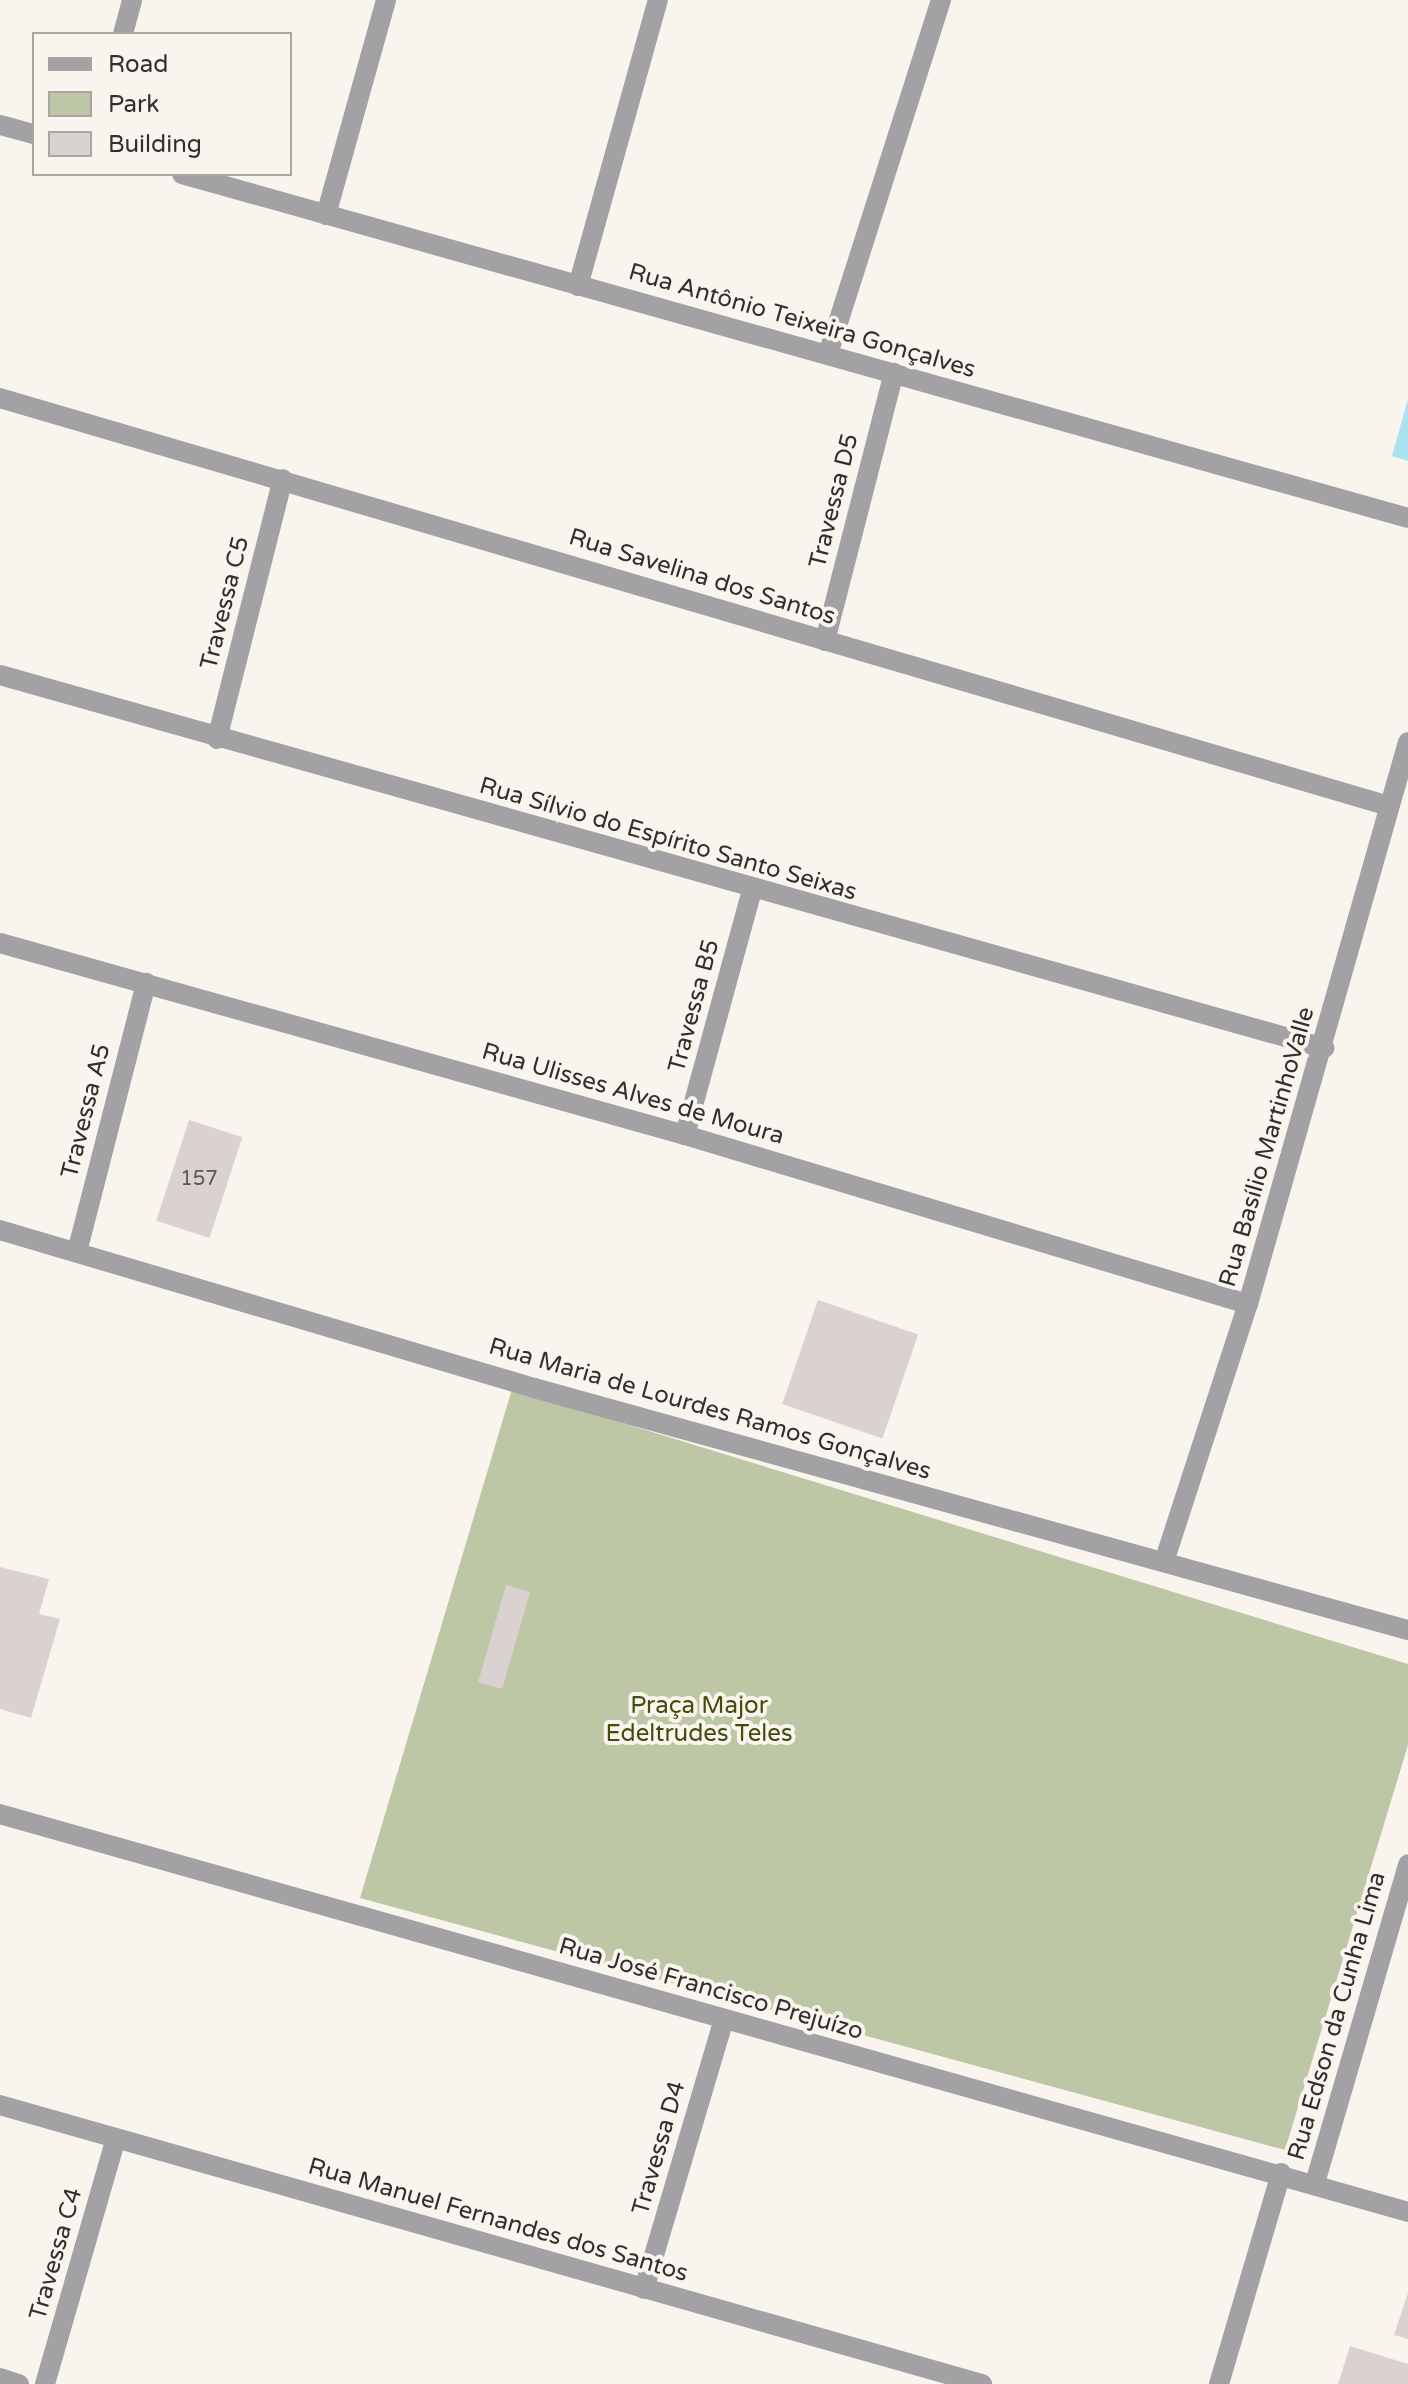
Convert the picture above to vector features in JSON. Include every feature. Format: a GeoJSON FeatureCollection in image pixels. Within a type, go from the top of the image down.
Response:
{"type":"FeatureCollection","features":[{"type":"Feature","properties":{"kind":"street"},"geometry":{"type":"LineString","coordinates":[[124,32],[132,0]]}},
{"type":"Feature","properties":{"kind":"street"},"geometry":{"type":"LineString","coordinates":[[326,215],[386,0]]}},
{"type":"Feature","properties":{"kind":"street"},"geometry":{"type":"LineString","coordinates":[[578,286],[658,0]]}},
{"type":"Feature","properties":{"kind":"street"},"geometry":{"type":"LineString","coordinates":[[828,354],[941,0]]}},
{"type":"Feature","properties":{"kind":"street"},"geometry":{"type":"LineString","coordinates":[[0,125],[32,133]]}},
{"type":"Feature","properties":{"kind":"street","name":"Rua Antônio Teixeira Gonçalves"},"geometry":{"type":"LineString","coordinates":[[189,176],[1408,518]]}},
{"type":"Feature","properties":{"kind":"street","name":"Travessa D5"},"geometry":{"type":"LineString","coordinates":[[825,641],[894,373]]}},
{"type":"Feature","properties":{"kind":"street","name":"Rua Savelina dos Santos"},"geometry":{"type":"LineString","coordinates":[[0,398],[1389,806]]}},
{"type":"Feature","properties":{"kind":"street","name":"Travessa C5"},"geometry":{"type":"LineString","coordinates":[[217,739],[283,479]]}},
{"type":"Feature","properties":{"kind":"street","name":"Rua Sílvio do Espírito Santo Seixas"},"geometry":{"type":"LineString","coordinates":[[0,675],[752,890],[1324,1048]]}},
{"type":"Feature","properties":{"kind":"street","name":"Rua Basílio MartinhoValle"},"geometry":{"type":"LineString","coordinates":[[1164,1562],[1248,1304],[1324,1048],[1408,742]]}},
{"type":"Feature","properties":{"kind":"street","name":"Travessa B5"},"geometry":{"type":"LineString","coordinates":[[685,1135],[752,890]]}},
{"type":"Feature","properties":{"kind":"street","name":"Rua Ulisses Alves de Moura"},"geometry":{"type":"LineString","coordinates":[[0,943],[685,1135],[1248,1304]]}},
{"type":"Feature","properties":{"kind":"street","name":"Travessa A5"},"geometry":{"type":"LineString","coordinates":[[77,1252],[146,983]]}},
{"type":"Feature","properties":{"kind":"street","name":"Rua Maria de Lourdes Ramos Gonçalves"},"geometry":{"type":"LineString","coordinates":[[0,1230],[534,1388],[1408,1630]]}},
{"type":"Feature","properties":{"kind":"street","name":"Rua José Francisco Prejuízo"},"geometry":{"type":"LineString","coordinates":[[0,1814],[376,1917],[723,2022],[1281,2173],[1408,2212]]}},
{"type":"Feature","properties":{"kind":"street","name":"Rua Edson da Cunha Lima"},"geometry":{"type":"LineString","coordinates":[[1315,2183],[1408,1864]]}},
{"type":"Feature","properties":{"kind":"street","name":"Travessa D4"},"geometry":{"type":"LineString","coordinates":[[644,2289],[723,2022]]}},
{"type":"Feature","properties":{"kind":"street","name":"Rua Manuel Fernandes dos Santos"},"geometry":{"type":"LineString","coordinates":[[0,2105],[982,2384]]}},
{"type":"Feature","properties":{"kind":"street","name":"Travessa C4"},"geometry":{"type":"LineString","coordinates":[[45,2384],[116,2138]]}},
{"type":"Feature","properties":{"kind":"street"},"geometry":{"type":"LineString","coordinates":[[1219,2384],[1281,2173]]}},
{"type":"Feature","properties":{"kind":"street"},"geometry":{"type":"LineString","coordinates":[[0,2378],[19,2384]]}},
{"type":"Feature","properties":{"kind":"green space","name":"Praça Major Edeltrudes Teles"},"geometry":{"type":"Polygon","coordinates":[[[512,1389],[1408,1664],[1408,1745],[1285,2150],[360,1898],[512,1389]]]}},
{"type":"Feature","properties":{"kind":"water"},"geometry":{"type":"Polygon","coordinates":[[[1408,399],[1408,461],[1392,456],[1408,399]]]}},
{"type":"Feature","properties":{"kind":"building"},"geometry":{"type":"Polygon","coordinates":[[[189,1120],[242,1137],[210,1238],[156,1221],[189,1120]]]}},
{"type":"Feature","properties":{"kind":"building"},"geometry":{"type":"Polygon","coordinates":[[[818,1300],[918,1335],[882,1439],[782,1404],[818,1300]]]}},
{"type":"Feature","properties":{"kind":"building"},"geometry":{"type":"Polygon","coordinates":[[[0,1567],[49,1579],[39,1614],[60,1619],[31,1718],[0,1709],[0,1567]]]}},
{"type":"Feature","properties":{"kind":"building"},"geometry":{"type":"Polygon","coordinates":[[[506,1585],[530,1592],[502,1689],[478,1682],[506,1585]]]}},
{"type":"Feature","properties":{"kind":"building"},"geometry":{"type":"Polygon","coordinates":[[[1408,2293],[1408,2339],[1394,2335],[1408,2293]]]}},
{"type":"Feature","properties":{"kind":"building"},"geometry":{"type":"Polygon","coordinates":[[[1350,2346],[1408,2364],[1408,2384],[1338,2384],[1350,2346]]]}}]}
